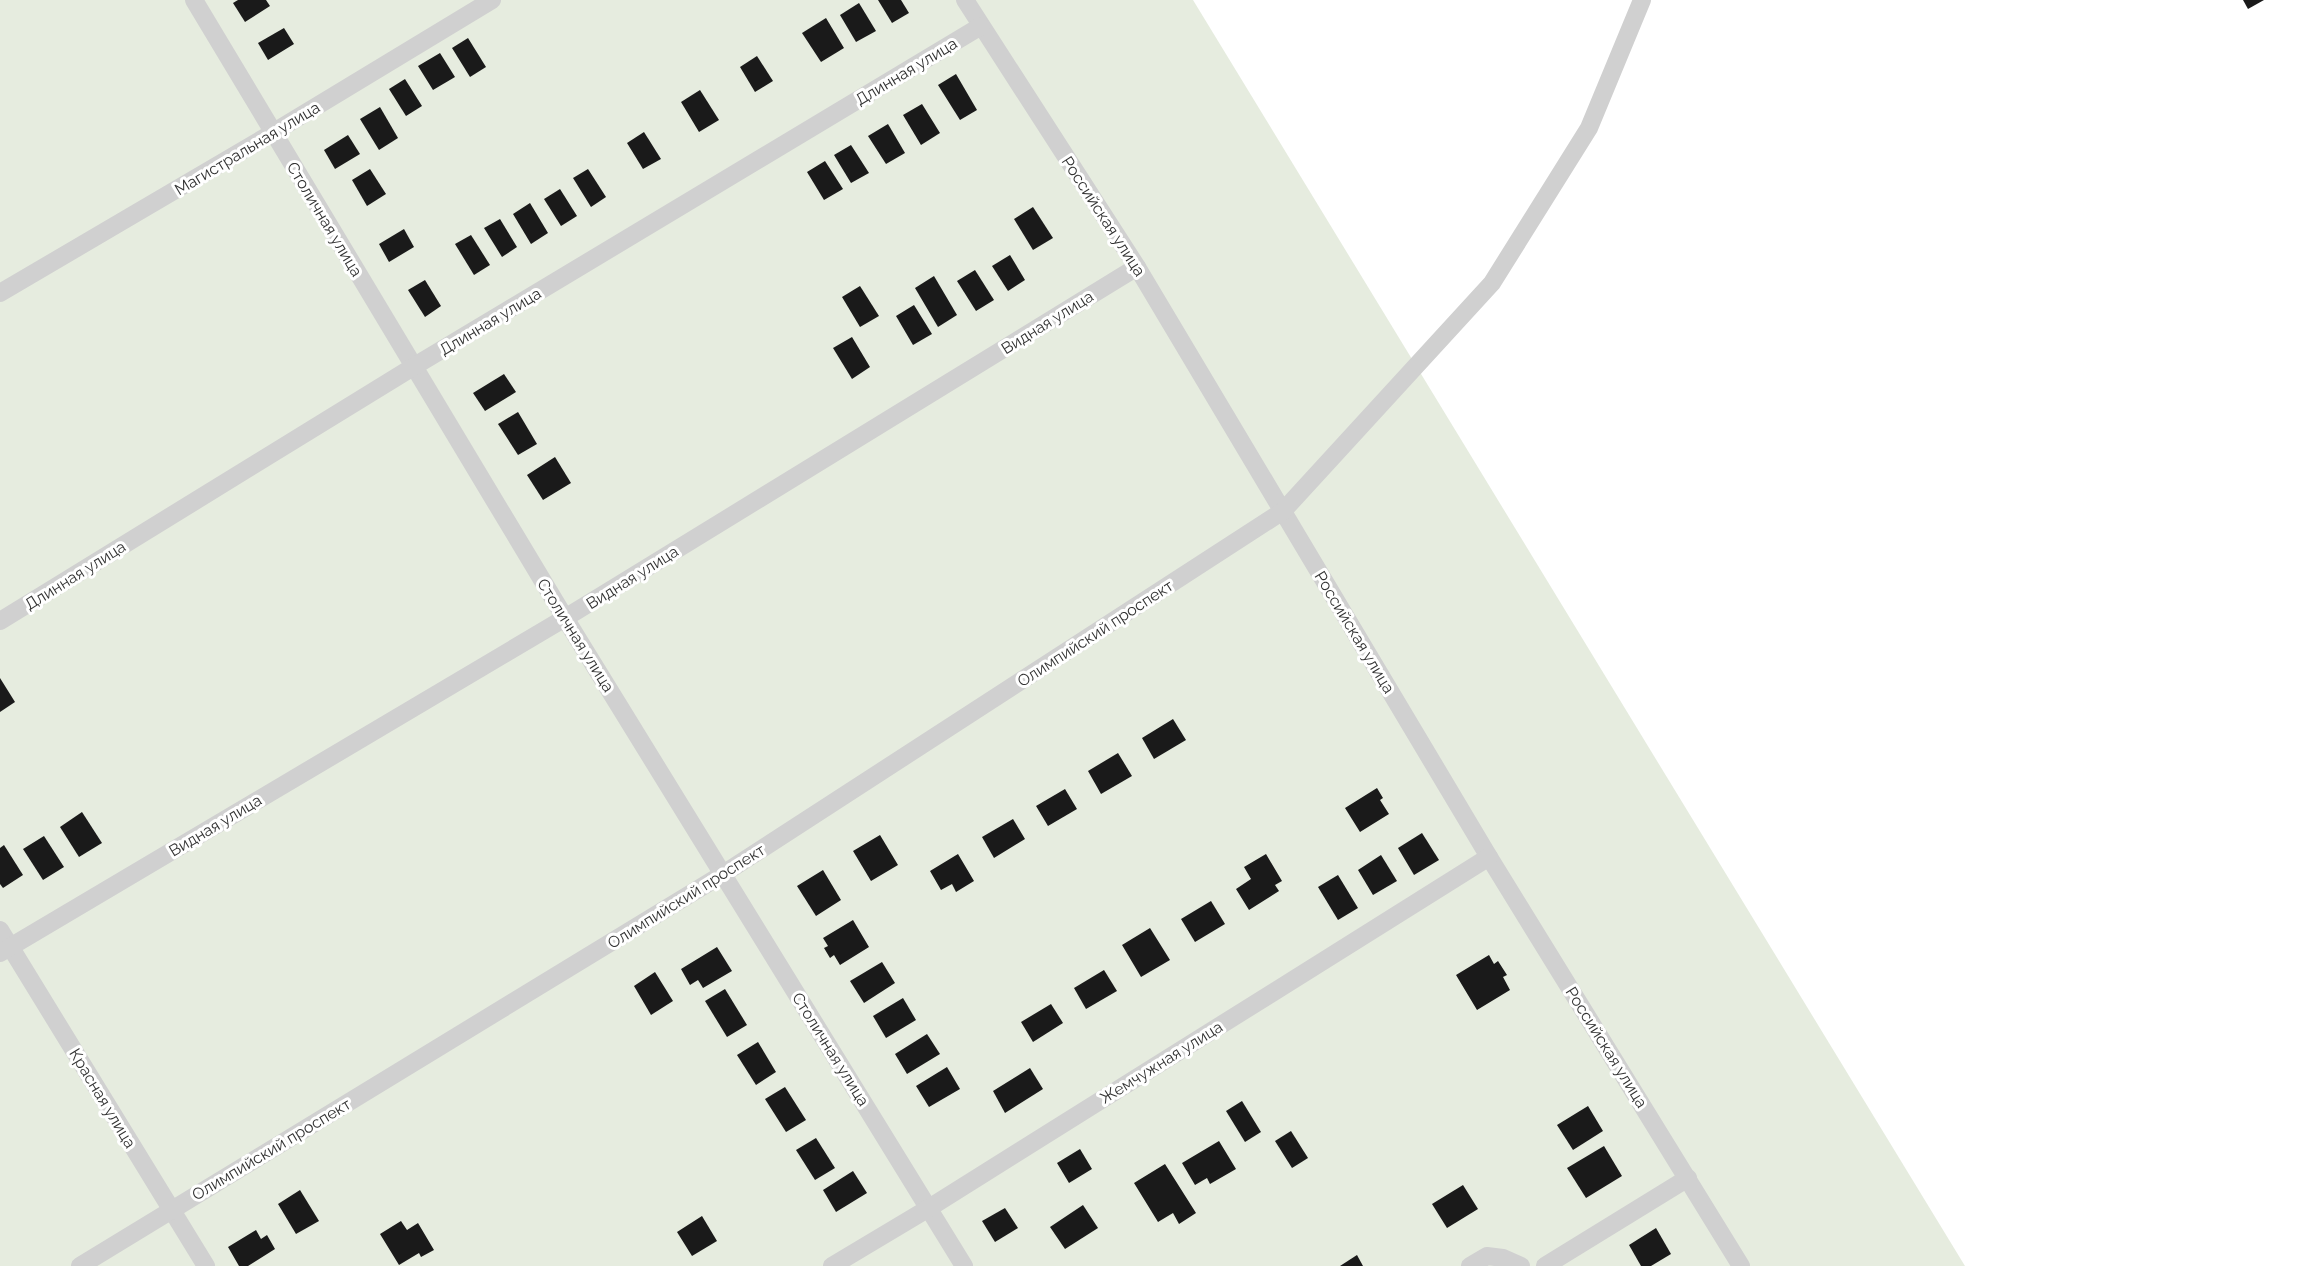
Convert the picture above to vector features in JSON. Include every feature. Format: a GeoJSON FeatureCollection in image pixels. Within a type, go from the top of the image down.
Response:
{"type":"FeatureCollection","features":[{"type":"Feature","properties":{"kind":"street","name":"Столичная улица"},"geometry":{"type":"LineString","coordinates":[[194,0],[565,618],[964,1266]]}},
{"type":"Feature","properties":{"kind":"street","name":"Магистральная улица"},"geometry":{"type":"LineString","coordinates":[[0,293],[274,132],[492,0]]}},
{"type":"Feature","properties":{"kind":"street","name":"Российская улица"},"geometry":{"type":"LineString","coordinates":[[965,0],[1137,267],[1489,857],[1741,1266]]}},
{"type":"Feature","properties":{"kind":"street","name":"Олимпийский проспект"},"geometry":{"type":"LineString","coordinates":[[80,1266],[723,874],[1283,511],[1492,283],[1589,128],[1642,0]]}},
{"type":"Feature","properties":{"kind":"street","name":"Длинная улица"},"geometry":{"type":"LineString","coordinates":[[0,621],[413,367],[981,26]]}},
{"type":"Feature","properties":{"kind":"street","name":"Видная улица"},"geometry":{"type":"LineString","coordinates":[[5,950],[565,618],[1137,267]]}},
{"type":"Feature","properties":{"kind":"street","name":"Жемчужная улица"},"geometry":{"type":"LineString","coordinates":[[832,1266],[929,1208],[1489,857]]}},
{"type":"Feature","properties":{"kind":"street","name":"Красная улица"},"geometry":{"type":"LineString","coordinates":[[0,930],[5,950],[206,1266]]}},
{"type":"Feature","properties":{"kind":"street"},"geometry":{"type":"LineString","coordinates":[[1545,1266],[1688,1178]]}},
{"type":"Feature","properties":{"kind":"street"},"geometry":{"type":"LineString","coordinates":[[1470,1266],[1486,1256],[1503,1258],[1521,1266]]}},
{"type":"Feature","properties":{"kind":"shaded area"},"geometry":{"type":"Polygon","coordinates":[[[0,0],[1193,0],[1965,1266],[0,1266],[0,0]]]}},
{"type":"Feature","properties":{"kind":"building"},"geometry":{"type":"Polygon","coordinates":[[[238,0],[266,0],[270,6],[245,22],[233,3],[238,0]]]}},
{"type":"Feature","properties":{"kind":"building"},"geometry":{"type":"Polygon","coordinates":[[[878,0],[901,0],[909,13],[892,23],[878,0]]]}},
{"type":"Feature","properties":{"kind":"building"},"geometry":{"type":"Polygon","coordinates":[[[2243,0],[2264,0],[2248,9],[2243,0]]]}},
{"type":"Feature","properties":{"kind":"building"},"geometry":{"type":"Polygon","coordinates":[[[859,3],[876,31],[856,42],[840,15],[859,3]]]}},
{"type":"Feature","properties":{"kind":"building"},"geometry":{"type":"Polygon","coordinates":[[[826,18],[844,48],[821,62],[802,33],[826,18]]]}},
{"type":"Feature","properties":{"kind":"building"},"geometry":{"type":"Polygon","coordinates":[[[284,28],[294,44],[268,60],[258,43],[284,28]]]}},
{"type":"Feature","properties":{"kind":"building"},"geometry":{"type":"Polygon","coordinates":[[[468,38],[486,67],[470,77],[452,48],[468,38]]]}},
{"type":"Feature","properties":{"kind":"building"},"geometry":{"type":"Polygon","coordinates":[[[440,53],[455,77],[433,90],[418,66],[440,53]]]}},
{"type":"Feature","properties":{"kind":"building"},"geometry":{"type":"Polygon","coordinates":[[[757,56],[773,81],[755,92],[740,67],[757,56]]]}},
{"type":"Feature","properties":{"kind":"building"},"geometry":{"type":"Polygon","coordinates":[[[956,74],[977,110],[960,120],[938,85],[956,74]]]}},
{"type":"Feature","properties":{"kind":"building"},"geometry":{"type":"Polygon","coordinates":[[[405,79],[422,106],[406,116],[389,89],[405,79]]]}},
{"type":"Feature","properties":{"kind":"building"},"geometry":{"type":"Polygon","coordinates":[[[700,90],[719,120],[699,132],[681,102],[700,90]]]}},
{"type":"Feature","properties":{"kind":"building"},"geometry":{"type":"Polygon","coordinates":[[[922,104],[940,133],[921,145],[903,115],[922,104]]]}},
{"type":"Feature","properties":{"kind":"building"},"geometry":{"type":"Polygon","coordinates":[[[380,107],[398,138],[379,150],[360,119],[380,107]]]}},
{"type":"Feature","properties":{"kind":"building"},"geometry":{"type":"Polygon","coordinates":[[[888,124],[905,153],[886,164],[868,136],[888,124]]]}},
{"type":"Feature","properties":{"kind":"building"},"geometry":{"type":"Polygon","coordinates":[[[644,132],[661,159],[643,169],[627,143],[644,132]]]}},
{"type":"Feature","properties":{"kind":"building"},"geometry":{"type":"Polygon","coordinates":[[[348,135],[360,154],[335,169],[324,150],[348,135]]]}},
{"type":"Feature","properties":{"kind":"building"},"geometry":{"type":"Polygon","coordinates":[[[851,145],[869,173],[851,183],[834,155],[851,145]]]}},
{"type":"Feature","properties":{"kind":"building"},"geometry":{"type":"Polygon","coordinates":[[[825,161],[843,189],[824,200],[807,172],[825,161]]]}},
{"type":"Feature","properties":{"kind":"building"},"geometry":{"type":"Polygon","coordinates":[[[370,169],[386,194],[367,206],[352,180],[370,169]]]}},
{"type":"Feature","properties":{"kind":"building"},"geometry":{"type":"Polygon","coordinates":[[[588,169],[606,197],[591,207],[573,178],[588,169]]]}},
{"type":"Feature","properties":{"kind":"building"},"geometry":{"type":"Polygon","coordinates":[[[560,189],[577,216],[561,226],[544,199],[560,189]]]}},
{"type":"Feature","properties":{"kind":"building"},"geometry":{"type":"Polygon","coordinates":[[[530,203],[548,233],[531,244],[513,214],[530,203]]]}},
{"type":"Feature","properties":{"kind":"building"},"geometry":{"type":"Polygon","coordinates":[[[1033,207],[1053,238],[1033,250],[1014,219],[1033,207]]]}},
{"type":"Feature","properties":{"kind":"building"},"geometry":{"type":"Polygon","coordinates":[[[500,219],[517,247],[502,257],[484,228],[500,219]]]}},
{"type":"Feature","properties":{"kind":"building"},"geometry":{"type":"Polygon","coordinates":[[[404,229],[414,247],[389,262],[379,244],[404,229]]]}},
{"type":"Feature","properties":{"kind":"building"},"geometry":{"type":"Polygon","coordinates":[[[471,235],[490,265],[474,275],[455,244],[471,235]]]}},
{"type":"Feature","properties":{"kind":"building"},"geometry":{"type":"Polygon","coordinates":[[[1010,255],[1025,280],[1008,291],[992,266],[1010,255]]]}},
{"type":"Feature","properties":{"kind":"building"},"geometry":{"type":"Polygon","coordinates":[[[975,270],[994,300],[976,311],[957,281],[975,270]]]}},
{"type":"Feature","properties":{"kind":"building"},"geometry":{"type":"Polygon","coordinates":[[[934,276],[957,315],[938,327],[915,288],[934,276]]]}},
{"type":"Feature","properties":{"kind":"building"},"geometry":{"type":"Polygon","coordinates":[[[425,280],[441,306],[425,317],[408,290],[425,280]]]}},
{"type":"Feature","properties":{"kind":"building"},"geometry":{"type":"Polygon","coordinates":[[[860,286],[879,316],[860,327],[842,297],[860,286]]]}},
{"type":"Feature","properties":{"kind":"building"},"geometry":{"type":"Polygon","coordinates":[[[914,305],[932,334],[913,345],[896,316],[914,305]]]}},
{"type":"Feature","properties":{"kind":"building"},"geometry":{"type":"Polygon","coordinates":[[[852,337],[870,367],[852,379],[833,348],[852,337]]]}},
{"type":"Feature","properties":{"kind":"building"},"geometry":{"type":"Polygon","coordinates":[[[504,374],[516,392],[485,411],[473,393],[504,374]]]}},
{"type":"Feature","properties":{"kind":"building"},"geometry":{"type":"Polygon","coordinates":[[[518,412],[537,444],[518,455],[498,424],[518,412]]]}},
{"type":"Feature","properties":{"kind":"building"},"geometry":{"type":"Polygon","coordinates":[[[555,457],[571,483],[543,500],[527,475],[555,457]]]}},
{"type":"Feature","properties":{"kind":"building"},"geometry":{"type":"Polygon","coordinates":[[[0,678],[15,702],[0,712],[0,678]]]}},
{"type":"Feature","properties":{"kind":"building"},"geometry":{"type":"Polygon","coordinates":[[[1173,719],[1186,740],[1154,759],[1142,738],[1173,719]]]}},
{"type":"Feature","properties":{"kind":"building"},"geometry":{"type":"Polygon","coordinates":[[[1118,753],[1132,776],[1101,794],[1088,771],[1118,753]]]}},
{"type":"Feature","properties":{"kind":"building"},"geometry":{"type":"Polygon","coordinates":[[[1377,788],[1383,798],[1380,800],[1389,814],[1360,832],[1345,808],[1377,788]]]}},
{"type":"Feature","properties":{"kind":"building"},"geometry":{"type":"Polygon","coordinates":[[[1065,789],[1077,809],[1048,826],[1036,806],[1065,789]]]}},
{"type":"Feature","properties":{"kind":"building"},"geometry":{"type":"Polygon","coordinates":[[[82,812],[102,843],[79,857],[60,827],[82,812]]]}},
{"type":"Feature","properties":{"kind":"building"},"geometry":{"type":"Polygon","coordinates":[[[1013,819],[1025,839],[994,858],[982,837],[1013,819]]]}},
{"type":"Feature","properties":{"kind":"building"},"geometry":{"type":"Polygon","coordinates":[[[1422,833],[1439,860],[1414,875],[1398,848],[1422,833]]]}},
{"type":"Feature","properties":{"kind":"building"},"geometry":{"type":"Polygon","coordinates":[[[880,835],[898,865],[871,881],[853,851],[880,835]]]}},
{"type":"Feature","properties":{"kind":"building"},"geometry":{"type":"Polygon","coordinates":[[[44,836],[64,867],[43,880],[23,849],[44,836]]]}},
{"type":"Feature","properties":{"kind":"building"},"geometry":{"type":"Polygon","coordinates":[[[4,845],[23,875],[3,888],[0,884],[0,848],[4,845]]]}},
{"type":"Feature","properties":{"kind":"building"},"geometry":{"type":"Polygon","coordinates":[[[958,854],[974,881],[956,892],[952,884],[941,890],[930,871],[958,854]]]}},
{"type":"Feature","properties":{"kind":"building"},"geometry":{"type":"Polygon","coordinates":[[[1266,854],[1282,881],[1275,885],[1279,891],[1249,910],[1236,889],[1251,879],[1244,867],[1266,854]]]}},
{"type":"Feature","properties":{"kind":"building"},"geometry":{"type":"Polygon","coordinates":[[[1381,855],[1397,881],[1373,895],[1358,870],[1381,855]]]}},
{"type":"Feature","properties":{"kind":"building"},"geometry":{"type":"Polygon","coordinates":[[[823,870],[841,900],[816,916],[797,886],[823,870]]]}},
{"type":"Feature","properties":{"kind":"building"},"geometry":{"type":"Polygon","coordinates":[[[1338,875],[1358,908],[1338,920],[1318,887],[1338,875]]]}},
{"type":"Feature","properties":{"kind":"building"},"geometry":{"type":"Polygon","coordinates":[[[1211,901],[1225,924],[1195,942],[1181,919],[1211,901]]]}},
{"type":"Feature","properties":{"kind":"building"},"geometry":{"type":"Polygon","coordinates":[[[853,920],[869,947],[840,965],[834,955],[830,958],[824,948],[828,946],[823,938],[853,920]]]}},
{"type":"Feature","properties":{"kind":"building"},"geometry":{"type":"Polygon","coordinates":[[[1150,928],[1170,960],[1141,977],[1122,945],[1150,928]]]}},
{"type":"Feature","properties":{"kind":"building"},"geometry":{"type":"Polygon","coordinates":[[[717,947],[732,971],[703,988],[698,980],[690,985],[681,969],[717,947]]]}},
{"type":"Feature","properties":{"kind":"building"},"geometry":{"type":"Polygon","coordinates":[[[1489,955],[1494,964],[1498,961],[1507,975],[1503,977],[1510,990],[1477,1010],[1456,975],[1489,955]]]}},
{"type":"Feature","properties":{"kind":"building"},"geometry":{"type":"Polygon","coordinates":[[[882,962],[895,983],[864,1003],[850,981],[882,962]]]}},
{"type":"Feature","properties":{"kind":"building"},"geometry":{"type":"Polygon","coordinates":[[[1104,970],[1117,991],[1086,1009],[1074,988],[1104,970]]]}},
{"type":"Feature","properties":{"kind":"building"},"geometry":{"type":"Polygon","coordinates":[[[655,972],[673,1001],[651,1015],[634,986],[655,972]]]}},
{"type":"Feature","properties":{"kind":"building"},"geometry":{"type":"Polygon","coordinates":[[[725,989],[747,1025],[727,1037],[705,1001],[725,989]]]}},
{"type":"Feature","properties":{"kind":"building"},"geometry":{"type":"Polygon","coordinates":[[[903,998],[916,1020],[886,1038],[873,1016],[903,998]]]}},
{"type":"Feature","properties":{"kind":"building"},"geometry":{"type":"Polygon","coordinates":[[[1051,1004],[1063,1023],[1033,1042],[1021,1022],[1051,1004]]]}},
{"type":"Feature","properties":{"kind":"building"},"geometry":{"type":"Polygon","coordinates":[[[927,1034],[940,1054],[907,1074],[895,1054],[927,1034]]]}},
{"type":"Feature","properties":{"kind":"building"},"geometry":{"type":"Polygon","coordinates":[[[758,1042],[776,1072],[756,1085],[737,1055],[758,1042]]]}},
{"type":"Feature","properties":{"kind":"building"},"geometry":{"type":"Polygon","coordinates":[[[947,1067],[960,1089],[929,1107],[916,1086],[947,1067]]]}},
{"type":"Feature","properties":{"kind":"building"},"geometry":{"type":"Polygon","coordinates":[[[1030,1068],[1043,1089],[1005,1113],[993,1091],[1030,1068]]]}},
{"type":"Feature","properties":{"kind":"building"},"geometry":{"type":"Polygon","coordinates":[[[785,1087],[806,1120],[786,1132],[765,1099],[785,1087]]]}},
{"type":"Feature","properties":{"kind":"building"},"geometry":{"type":"Polygon","coordinates":[[[1242,1101],[1261,1132],[1245,1142],[1226,1111],[1242,1101]]]}},
{"type":"Feature","properties":{"kind":"building"},"geometry":{"type":"Polygon","coordinates":[[[1588,1106],[1603,1131],[1573,1150],[1557,1125],[1588,1106]]]}},
{"type":"Feature","properties":{"kind":"building"},"geometry":{"type":"Polygon","coordinates":[[[1291,1131],[1308,1158],[1292,1168],[1275,1141],[1291,1131]]]}},
{"type":"Feature","properties":{"kind":"building"},"geometry":{"type":"Polygon","coordinates":[[[816,1138],[835,1168],[815,1180],[796,1150],[816,1138]]]}},
{"type":"Feature","properties":{"kind":"building"},"geometry":{"type":"Polygon","coordinates":[[[1219,1141],[1236,1169],[1210,1184],[1207,1178],[1195,1185],[1182,1163],[1219,1141]]]}},
{"type":"Feature","properties":{"kind":"building"},"geometry":{"type":"Polygon","coordinates":[[[1604,1146],[1622,1176],[1586,1198],[1567,1168],[1604,1146]]]}},
{"type":"Feature","properties":{"kind":"building"},"geometry":{"type":"Polygon","coordinates":[[[1080,1149],[1092,1169],[1069,1183],[1057,1163],[1080,1149]]]}},
{"type":"Feature","properties":{"kind":"building"},"geometry":{"type":"Polygon","coordinates":[[[1165,1164],[1196,1213],[1179,1224],[1173,1213],[1158,1222],[1134,1183],[1165,1164]]]}},
{"type":"Feature","properties":{"kind":"building"},"geometry":{"type":"Polygon","coordinates":[[[853,1171],[867,1193],[836,1212],[823,1190],[853,1171]]]}},
{"type":"Feature","properties":{"kind":"building"},"geometry":{"type":"Polygon","coordinates":[[[1463,1185],[1478,1209],[1447,1228],[1432,1204],[1463,1185]]]}},
{"type":"Feature","properties":{"kind":"building"},"geometry":{"type":"Polygon","coordinates":[[[300,1190],[319,1221],[296,1234],[278,1204],[300,1190]]]}},
{"type":"Feature","properties":{"kind":"building"},"geometry":{"type":"Polygon","coordinates":[[[1083,1205],[1098,1228],[1065,1249],[1050,1227],[1083,1205]]]}},
{"type":"Feature","properties":{"kind":"building"},"geometry":{"type":"Polygon","coordinates":[[[1005,1208],[1018,1228],[995,1242],[982,1221],[1005,1208]]]}},
{"type":"Feature","properties":{"kind":"building"},"geometry":{"type":"Polygon","coordinates":[[[702,1216],[717,1241],[692,1256],[677,1232],[702,1216]]]}},
{"type":"Feature","properties":{"kind":"building"},"geometry":{"type":"Polygon","coordinates":[[[401,1221],[407,1230],[418,1223],[434,1250],[421,1257],[419,1253],[399,1265],[380,1234],[401,1221]]]}},
{"type":"Feature","properties":{"kind":"building"},"geometry":{"type":"Polygon","coordinates":[[[1656,1228],[1671,1254],[1651,1266],[1641,1266],[1629,1245],[1656,1228]]]}},
{"type":"Feature","properties":{"kind":"building"},"geometry":{"type":"Polygon","coordinates":[[[256,1230],[261,1239],[267,1235],[275,1249],[248,1266],[239,1266],[228,1247],[256,1230]]]}},
{"type":"Feature","properties":{"kind":"building"},"geometry":{"type":"Polygon","coordinates":[[[1357,1255],[1363,1266],[1340,1266],[1357,1255]]]}}]}
